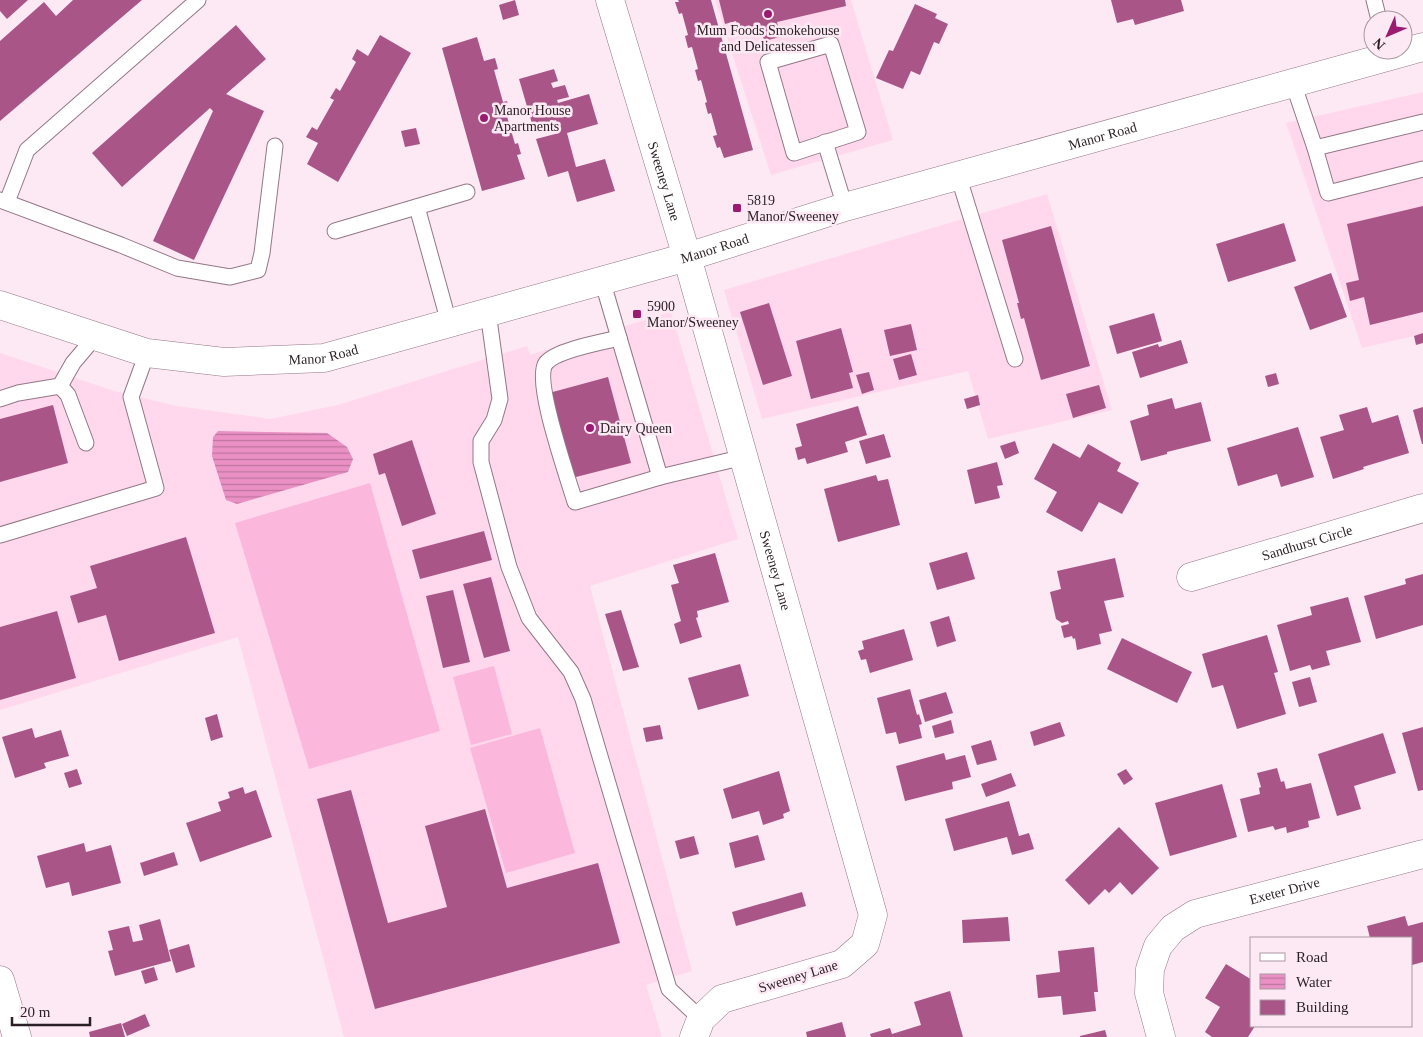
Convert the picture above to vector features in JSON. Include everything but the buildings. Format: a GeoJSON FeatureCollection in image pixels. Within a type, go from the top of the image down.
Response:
{"type":"FeatureCollection","features":[{"type":"Feature","properties":{"kind":"street","name":"Sweeney Lane"},"geometry":{"type":"LineString","coordinates":[[610,0],[687,256],[873,915],[865,944],[842,964],[722,999],[697,1028]]}},
{"type":"Feature","properties":{"kind":"street","name":"Manor Road"},"geometry":{"type":"LineString","coordinates":[[0,305],[147,353],[224,362],[324,358],[687,256],[845,206],[1293,83],[1364,60]]}},
{"type":"Feature","properties":{"kind":"street","name":"Sandhurst Circle"},"geometry":{"type":"LineString","coordinates":[[1191,577],[1423,508]]}},
{"type":"Feature","properties":{"kind":"street","name":"Exeter Drive"},"geometry":{"type":"LineString","coordinates":[[1161,1037],[1149,993],[1150,969],[1158,946],[1173,928],[1195,914],[1423,854]]}},
{"type":"Feature","properties":{"kind":"street"},"geometry":{"type":"LineString","coordinates":[[0,980],[17,1037]]}},
{"type":"Feature","properties":{"kind":"lane"},"geometry":{"type":"LineString","coordinates":[[198,0],[27,150],[4,201],[177,268],[230,277],[258,270],[262,253],[275,146]]}},
{"type":"Feature","properties":{"kind":"lane"},"geometry":{"type":"LineString","coordinates":[[831,44],[858,132],[826,142],[794,153],[768,62],[831,44]]}},
{"type":"Feature","properties":{"kind":"lane"},"geometry":{"type":"LineString","coordinates":[[1293,83],[1328,193],[1423,169]]}},
{"type":"Feature","properties":{"kind":"lane"},"geometry":{"type":"LineString","coordinates":[[1315,148],[1423,122]]}},
{"type":"Feature","properties":{"kind":"lane"},"geometry":{"type":"LineString","coordinates":[[826,142],[845,206]]}},
{"type":"Feature","properties":{"kind":"lane"},"geometry":{"type":"LineString","coordinates":[[958,175],[1015,359]]}},
{"type":"Feature","properties":{"kind":"lane"},"geometry":{"type":"LineString","coordinates":[[335,232],[467,192]]}},
{"type":"Feature","properties":{"kind":"lane"},"geometry":{"type":"LineString","coordinates":[[417,207],[449,323]]}},
{"type":"Feature","properties":{"kind":"lane"},"geometry":{"type":"LineString","coordinates":[[602,280],[660,478]]}},
{"type":"Feature","properties":{"kind":"lane"},"geometry":{"type":"LineString","coordinates":[[488,312],[500,399],[494,420],[481,441],[480,462],[509,567],[528,618],[571,672],[583,699],[669,989],[697,1028]]}},
{"type":"Feature","properties":{"kind":"lane"},"geometry":{"type":"LineString","coordinates":[[60,386],[73,363],[96,337]]}},
{"type":"Feature","properties":{"kind":"lane"},"geometry":{"type":"LineString","coordinates":[[619,338],[558,354],[546,363],[543,371],[544,389],[550,419],[575,502],[744,457]]}},
{"type":"Feature","properties":{"kind":"lane"},"geometry":{"type":"LineString","coordinates":[[0,535],[156,488],[131,397],[147,353]]}},
{"type":"Feature","properties":{"kind":"lane"},"geometry":{"type":"LineString","coordinates":[[0,399],[18,393],[60,386]]}},
{"type":"Feature","properties":{"kind":"lane"},"geometry":{"type":"LineString","coordinates":[[60,386],[68,395],[86,443]]}},
{"type":"Feature","properties":{"kind":"shaded area"},"geometry":{"type":"Polygon","coordinates":[[[715,0],[851,0],[893,140],[771,175],[715,0]]]}},
{"type":"Feature","properties":{"kind":"shaded area"},"geometry":{"type":"Polygon","coordinates":[[[1423,92],[1423,334],[1362,348],[1286,123],[1423,92]]]}},
{"type":"Feature","properties":{"kind":"shaded area"},"geometry":{"type":"Polygon","coordinates":[[[1047,194],[1112,410],[988,439],[968,371],[762,419],[724,290],[1047,194]]]}},
{"type":"Feature","properties":{"kind":"shaded area"},"geometry":{"type":"Polygon","coordinates":[[[671,312],[738,539],[590,586],[692,971],[646,985],[662,1037],[344,1037],[238,637],[0,710],[0,353],[114,391],[177,406],[270,419],[338,405],[527,346],[530,355],[671,312]]]}},
{"type":"Feature","properties":{"kind":"shaded area"},"geometry":{"type":"Polygon","coordinates":[[[370,483],[440,731],[309,769],[235,523],[370,483]]]}},
{"type":"Feature","properties":{"kind":"shaded area"},"geometry":{"type":"Polygon","coordinates":[[[494,666],[512,734],[471,745],[453,677],[494,666]]]}},
{"type":"Feature","properties":{"kind":"shaded area"},"geometry":{"type":"Polygon","coordinates":[[[540,728],[575,853],[506,873],[470,748],[540,728]]]}},
{"type":"Feature","properties":{"kind":"water"},"geometry":{"type":"Polygon","coordinates":[[[218,431],[327,433],[347,447],[353,459],[348,472],[237,504],[226,500],[212,456],[213,437],[218,431]]]}},
{"type":"Feature","properties":{"kind":"place","name":"Mum Foods Smokehouse and Delicatessen"},"geometry":{"type":"Point","coordinates":[768,14]}},
{"type":"Feature","properties":{"kind":"place","name":"Manor House Apartments"},"geometry":{"type":"Point","coordinates":[484,118]}},
{"type":"Feature","properties":{"kind":"place","name":"5819 Manor/Sweeney"},"geometry":{"type":"Point","coordinates":[737,208]}},
{"type":"Feature","properties":{"kind":"place","name":"5900 Manor/Sweeney"},"geometry":{"type":"Point","coordinates":[637,314]}},
{"type":"Feature","properties":{"kind":"place","name":"Dairy Queen"},"geometry":{"type":"Point","coordinates":[590,428]}}]}
